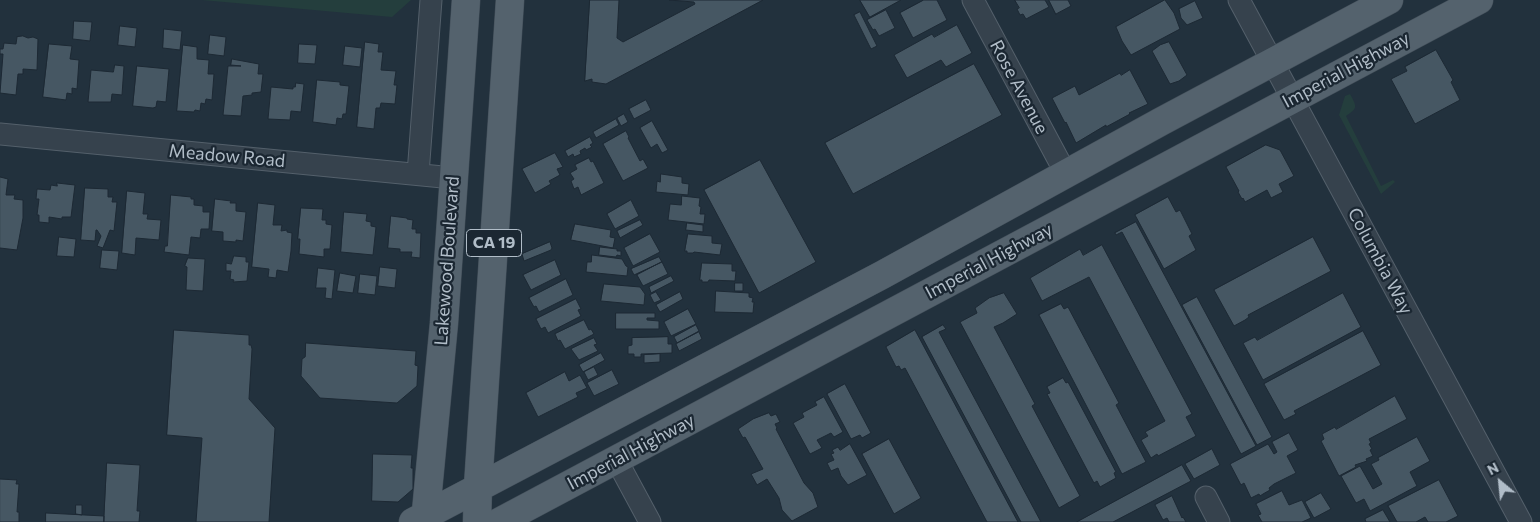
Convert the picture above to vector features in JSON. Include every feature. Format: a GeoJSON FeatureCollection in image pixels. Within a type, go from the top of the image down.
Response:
{"type":"FeatureCollection","features":[{"type":"Feature","properties":{"kind":"main road","name":"Lakewood Boulevard"},"geometry":{"type":"LineString","coordinates":[[422,520],[444,323],[466,0]]}},
{"type":"Feature","properties":{"kind":"main road","name":"CA 19"},"geometry":{"type":"LineString","coordinates":[[477,522],[510,0]]}},
{"type":"Feature","properties":{"kind":"main road"},"geometry":{"type":"LineString","coordinates":[[422,520],[478,486],[882,275],[1388,0]]}},
{"type":"Feature","properties":{"kind":"main road","name":"Imperial Highway"},"geometry":{"type":"LineString","coordinates":[[499,522],[1479,0]]}},
{"type":"Feature","properties":{"kind":"street","name":"Lakewood Boulevard"},"geometry":{"type":"LineString","coordinates":[[418,174],[431,0]]}},
{"type":"Feature","properties":{"kind":"street","name":"Rose Avenue"},"geometry":{"type":"LineString","coordinates":[[973,0],[1066,174]]}},
{"type":"Feature","properties":{"kind":"street","name":"Columbia Way"},"geometry":{"type":"LineString","coordinates":[[1239,0],[1521,522]]}},
{"type":"Feature","properties":{"kind":"street","name":"Meadow Road"},"geometry":{"type":"LineString","coordinates":[[0,134],[453,178]]}},
{"type":"Feature","properties":{"kind":"street"},"geometry":{"type":"LineString","coordinates":[[616,459],[650,522]]}},
{"type":"Feature","properties":{"kind":"street"},"geometry":{"type":"LineString","coordinates":[[1206,497],[1219,522]]}},
{"type":"Feature","properties":{"kind":"green space"},"geometry":{"type":"Polygon","coordinates":[[[202,0],[411,0],[392,17],[202,0]]]}},
{"type":"Feature","properties":{"kind":"green space"},"geometry":{"type":"Polygon","coordinates":[[[1350,94],[1355,107],[1346,116],[1381,186],[1393,180],[1395,182],[1381,194],[1339,115],[1345,96],[1350,94]]]}},
{"type":"Feature","properties":{"kind":"building"},"geometry":{"type":"Polygon","coordinates":[[[590,0],[619,0],[617,38],[623,42],[695,4],[694,2],[669,0],[763,0],[606,84],[592,82],[592,79],[585,81],[590,0]]]}},
{"type":"Feature","properties":{"kind":"building"},"geometry":{"type":"Polygon","coordinates":[[[860,0],[901,0],[870,17],[860,0]]]}},
{"type":"Feature","properties":{"kind":"building"},"geometry":{"type":"Polygon","coordinates":[[[924,0],[937,0],[947,20],[913,38],[900,13],[924,0]]]}},
{"type":"Feature","properties":{"kind":"building"},"geometry":{"type":"Polygon","coordinates":[[[1015,0],[1045,0],[1049,7],[1026,19],[1023,14],[1020,15],[1015,0]]]}},
{"type":"Feature","properties":{"kind":"building"},"geometry":{"type":"Polygon","coordinates":[[[1049,0],[1068,0],[1071,6],[1056,14],[1049,0]]]}},
{"type":"Feature","properties":{"kind":"building"},"geometry":{"type":"Polygon","coordinates":[[[1165,0],[1174,13],[1180,29],[1131,55],[1116,27],[1165,0]]]}},
{"type":"Feature","properties":{"kind":"building"},"geometry":{"type":"Polygon","coordinates":[[[1195,1],[1203,18],[1187,25],[1181,18],[1179,9],[1195,1]]]}},
{"type":"Feature","properties":{"kind":"building"},"geometry":{"type":"Polygon","coordinates":[[[886,10],[895,28],[879,36],[867,20],[886,10]]]}},
{"type":"Feature","properties":{"kind":"building"},"geometry":{"type":"Polygon","coordinates":[[[860,12],[877,46],[871,49],[854,15],[860,12]]]}},
{"type":"Feature","properties":{"kind":"building"},"geometry":{"type":"Polygon","coordinates":[[[74,21],[92,22],[90,41],[73,39],[74,21]]]}},
{"type":"Feature","properties":{"kind":"building"},"geometry":{"type":"Polygon","coordinates":[[[957,25],[972,53],[946,67],[941,60],[907,78],[894,55],[932,34],[934,37],[957,25]]]}},
{"type":"Feature","properties":{"kind":"building"},"geometry":{"type":"Polygon","coordinates":[[[120,26],[137,28],[135,47],[118,45],[120,26]]]}},
{"type":"Feature","properties":{"kind":"building"},"geometry":{"type":"Polygon","coordinates":[[[164,29],[182,31],[180,50],[163,48],[164,29]]]}},
{"type":"Feature","properties":{"kind":"building"},"geometry":{"type":"Polygon","coordinates":[[[210,35],[226,37],[224,56],[208,54],[210,35]]]}},
{"type":"Feature","properties":{"kind":"building"},"geometry":{"type":"Polygon","coordinates":[[[23,36],[38,39],[37,70],[23,69],[23,74],[18,74],[16,95],[0,93],[3,54],[0,54],[0,49],[3,49],[4,43],[16,44],[17,37],[23,36]]]}},
{"type":"Feature","properties":{"kind":"building"},"geometry":{"type":"Polygon","coordinates":[[[365,42],[379,44],[378,52],[383,52],[381,70],[396,71],[394,85],[397,85],[395,104],[381,103],[380,108],[376,108],[374,129],[357,127],[365,42]]]}},
{"type":"Feature","properties":{"kind":"building"},"geometry":{"type":"Polygon","coordinates":[[[1169,42],[1187,75],[1179,81],[1170,84],[1152,51],[1160,45],[1169,42]]]}},
{"type":"Feature","properties":{"kind":"building"},"geometry":{"type":"Polygon","coordinates":[[[49,44],[72,46],[70,59],[79,60],[77,89],[72,88],[72,94],[67,93],[66,100],[43,97],[49,44]]]}},
{"type":"Feature","properties":{"kind":"building"},"geometry":{"type":"Polygon","coordinates":[[[299,44],[317,45],[315,64],[298,63],[299,44]]]}},
{"type":"Feature","properties":{"kind":"building"},"geometry":{"type":"Polygon","coordinates":[[[183,45],[197,47],[197,59],[209,60],[208,74],[214,74],[212,100],[206,99],[205,104],[201,103],[200,111],[177,111],[183,45]]]}},
{"type":"Feature","properties":{"kind":"building"},"geometry":{"type":"Polygon","coordinates":[[[345,46],[362,48],[360,67],[343,65],[345,46]]]}},
{"type":"Feature","properties":{"kind":"building"},"geometry":{"type":"Polygon","coordinates":[[[1436,50],[1453,80],[1451,82],[1460,100],[1415,124],[1391,79],[1407,71],[1405,67],[1436,50]]]}},
{"type":"Feature","properties":{"kind":"building"},"geometry":{"type":"Polygon","coordinates":[[[232,59],[259,64],[258,74],[263,74],[261,92],[243,96],[241,116],[223,115],[228,66],[241,66],[231,65],[232,59]]]}},
{"type":"Feature","properties":{"kind":"building"},"geometry":{"type":"Polygon","coordinates":[[[974,64],[1002,115],[853,194],[825,143],[974,64]]]}},
{"type":"Feature","properties":{"kind":"building"},"geometry":{"type":"Polygon","coordinates":[[[115,65],[124,66],[122,95],[112,94],[111,102],[88,102],[91,70],[113,72],[115,65]]]}},
{"type":"Feature","properties":{"kind":"building"},"geometry":{"type":"Polygon","coordinates":[[[137,66],[169,69],[166,102],[157,101],[156,107],[153,108],[133,106],[137,66]]]}},
{"type":"Feature","properties":{"kind":"building"},"geometry":{"type":"Polygon","coordinates":[[[1130,70],[1148,104],[1106,127],[1106,125],[1076,143],[1052,98],[1075,86],[1079,95],[1120,73],[1121,75],[1130,70]]]}},
{"type":"Feature","properties":{"kind":"building"},"geometry":{"type":"Polygon","coordinates":[[[317,80],[340,82],[340,85],[349,86],[346,114],[343,114],[342,119],[337,118],[336,125],[313,122],[317,80]]]}},
{"type":"Feature","properties":{"kind":"building"},"geometry":{"type":"Polygon","coordinates":[[[296,83],[304,84],[301,112],[291,111],[290,120],[268,119],[271,87],[293,89],[296,83]]]}},
{"type":"Feature","properties":{"kind":"building"},"geometry":{"type":"Polygon","coordinates":[[[646,100],[651,110],[634,119],[629,109],[646,100]]]}},
{"type":"Feature","properties":{"kind":"building"},"geometry":{"type":"Polygon","coordinates":[[[624,114],[628,122],[621,126],[617,118],[624,114]]]}},
{"type":"Feature","properties":{"kind":"building"},"geometry":{"type":"Polygon","coordinates":[[[616,119],[619,125],[596,138],[593,132],[616,119]]]}},
{"type":"Feature","properties":{"kind":"building"},"geometry":{"type":"Polygon","coordinates":[[[652,121],[668,150],[662,153],[657,144],[651,148],[640,128],[652,121]]]}},
{"type":"Feature","properties":{"kind":"building"},"geometry":{"type":"Polygon","coordinates":[[[626,131],[640,161],[643,159],[648,168],[623,181],[603,144],[626,131]]]}},
{"type":"Feature","properties":{"kind":"building"},"geometry":{"type":"Polygon","coordinates":[[[590,137],[593,143],[590,145],[592,147],[586,150],[585,148],[580,151],[581,154],[574,157],[573,154],[568,157],[565,151],[590,137]]]}},
{"type":"Feature","properties":{"kind":"building"},"geometry":{"type":"Polygon","coordinates":[[[1266,145],[1280,150],[1294,176],[1279,184],[1283,192],[1271,198],[1267,190],[1245,202],[1226,167],[1266,145]]]}},
{"type":"Feature","properties":{"kind":"building"},"geometry":{"type":"Polygon","coordinates":[[[555,153],[563,167],[557,169],[560,175],[549,181],[551,184],[535,193],[522,169],[555,153]]]}},
{"type":"Feature","properties":{"kind":"building"},"geometry":{"type":"Polygon","coordinates":[[[589,158],[591,162],[593,161],[604,183],[581,195],[578,187],[574,189],[571,181],[574,179],[570,173],[577,169],[575,165],[589,158]]]}},
{"type":"Feature","properties":{"kind":"building"},"geometry":{"type":"Polygon","coordinates":[[[760,160],[816,262],[759,293],[704,190],[760,160]]]}},
{"type":"Feature","properties":{"kind":"building"},"geometry":{"type":"Polygon","coordinates":[[[661,174],[682,177],[682,183],[689,184],[688,195],[656,192],[657,181],[660,182],[661,174]]]}},
{"type":"Feature","properties":{"kind":"building"},"geometry":{"type":"Polygon","coordinates":[[[0,177],[8,179],[6,195],[15,195],[14,199],[23,200],[23,218],[17,250],[0,248],[0,177]]]}},
{"type":"Feature","properties":{"kind":"building"},"geometry":{"type":"Polygon","coordinates":[[[57,183],[75,185],[71,217],[62,217],[62,219],[49,217],[49,223],[39,222],[39,215],[37,215],[39,199],[36,199],[37,189],[50,190],[51,185],[57,186],[57,183]]]}},
{"type":"Feature","properties":{"kind":"building"},"geometry":{"type":"Polygon","coordinates":[[[85,188],[108,189],[108,197],[113,197],[112,202],[117,202],[114,231],[110,230],[103,248],[97,246],[101,236],[97,230],[95,241],[81,240],[85,188]]]}},
{"type":"Feature","properties":{"kind":"building"},"geometry":{"type":"Polygon","coordinates":[[[127,191],[145,193],[143,214],[148,214],[147,219],[161,220],[159,240],[136,238],[135,255],[122,253],[127,191]]]}},
{"type":"Feature","properties":{"kind":"building"},"geometry":{"type":"Polygon","coordinates":[[[171,195],[191,197],[191,199],[194,199],[194,205],[203,206],[203,212],[210,212],[209,229],[201,229],[200,238],[191,237],[189,255],[164,252],[165,246],[167,246],[171,195]]]}},
{"type":"Feature","properties":{"kind":"building"},"geometry":{"type":"Polygon","coordinates":[[[682,196],[700,198],[700,214],[705,214],[704,224],[668,220],[670,204],[681,205],[682,196]]]}},
{"type":"Feature","properties":{"kind":"building"},"geometry":{"type":"Polygon","coordinates":[[[1168,197],[1176,212],[1180,210],[1192,234],[1189,236],[1196,250],[1164,269],[1135,215],[1168,197]]]}},
{"type":"Feature","properties":{"kind":"building"},"geometry":{"type":"Polygon","coordinates":[[[215,199],[236,203],[236,211],[246,212],[243,241],[223,241],[223,232],[212,231],[215,199]]]}},
{"type":"Feature","properties":{"kind":"building"},"geometry":{"type":"Polygon","coordinates":[[[631,200],[639,216],[615,229],[607,214],[631,200]]]}},
{"type":"Feature","properties":{"kind":"building"},"geometry":{"type":"Polygon","coordinates":[[[258,203],[275,205],[273,225],[282,225],[281,231],[287,230],[287,232],[292,233],[288,272],[277,270],[276,278],[268,277],[269,269],[252,267],[258,203]]]}},
{"type":"Feature","properties":{"kind":"building"},"geometry":{"type":"Polygon","coordinates":[[[301,208],[323,209],[322,220],[326,220],[326,224],[332,225],[330,249],[324,249],[324,257],[299,254],[300,239],[298,239],[301,208]]]}},
{"type":"Feature","properties":{"kind":"building"},"geometry":{"type":"Polygon","coordinates":[[[344,212],[367,214],[366,221],[371,222],[371,226],[376,227],[373,255],[341,252],[344,212]]]}},
{"type":"Feature","properties":{"kind":"building"},"geometry":{"type":"Polygon","coordinates":[[[391,216],[413,220],[412,229],[416,229],[416,233],[421,233],[420,258],[411,257],[412,252],[400,252],[400,249],[388,248],[391,216]]]}},
{"type":"Feature","properties":{"kind":"building"},"geometry":{"type":"Polygon","coordinates":[[[640,220],[643,225],[620,238],[617,231],[640,220]]]}},
{"type":"Feature","properties":{"kind":"building"},"geometry":{"type":"Polygon","coordinates":[[[1136,222],[1256,446],[1241,454],[1122,232],[1116,235],[1115,233],[1136,222]]]}},
{"type":"Feature","properties":{"kind":"building"},"geometry":{"type":"Polygon","coordinates":[[[687,223],[703,225],[703,232],[686,230],[687,223]]]}},
{"type":"Feature","properties":{"kind":"building"},"geometry":{"type":"Polygon","coordinates":[[[575,224],[611,230],[610,237],[615,238],[613,248],[571,240],[575,224]]]}},
{"type":"Feature","properties":{"kind":"building"},"geometry":{"type":"Polygon","coordinates":[[[650,234],[660,252],[633,266],[624,248],[650,234]]]}},
{"type":"Feature","properties":{"kind":"building"},"geometry":{"type":"Polygon","coordinates":[[[688,234],[712,236],[712,243],[722,244],[720,255],[687,253],[685,251],[688,234]]]}},
{"type":"Feature","properties":{"kind":"building"},"geometry":{"type":"Polygon","coordinates":[[[59,237],[76,239],[74,257],[57,256],[59,237]]]}},
{"type":"Feature","properties":{"kind":"building"},"geometry":{"type":"Polygon","coordinates":[[[1313,237],[1331,271],[1248,315],[1249,317],[1234,326],[1214,290],[1313,237]]]}},
{"type":"Feature","properties":{"kind":"building"},"geometry":{"type":"Polygon","coordinates":[[[550,242],[551,250],[524,261],[522,254],[550,242]]]}},
{"type":"Feature","properties":{"kind":"building"},"geometry":{"type":"Polygon","coordinates":[[[1102,245],[1192,414],[1186,417],[1196,436],[1151,458],[1141,440],[1148,436],[1145,432],[1165,421],[1089,277],[1042,301],[1030,278],[1080,249],[1083,255],[1102,245]]]}},
{"type":"Feature","properties":{"kind":"building"},"geometry":{"type":"Polygon","coordinates":[[[600,247],[617,249],[617,251],[621,251],[621,256],[599,255],[600,247]]]}},
{"type":"Feature","properties":{"kind":"building"},"geometry":{"type":"Polygon","coordinates":[[[102,250],[119,251],[117,270],[100,268],[102,250]]]}},
{"type":"Feature","properties":{"kind":"building"},"geometry":{"type":"Polygon","coordinates":[[[592,255],[622,259],[628,267],[627,276],[586,272],[587,262],[591,262],[592,255]]]}},
{"type":"Feature","properties":{"kind":"building"},"geometry":{"type":"Polygon","coordinates":[[[234,256],[246,257],[246,262],[249,262],[247,281],[233,282],[234,280],[230,279],[231,271],[226,271],[226,263],[231,264],[234,256]]]}},
{"type":"Feature","properties":{"kind":"building"},"geometry":{"type":"Polygon","coordinates":[[[659,257],[662,262],[634,275],[631,269],[659,257]]]}},
{"type":"Feature","properties":{"kind":"building"},"geometry":{"type":"Polygon","coordinates":[[[188,258],[205,259],[203,291],[186,290],[187,267],[185,266],[188,258]]]}},
{"type":"Feature","properties":{"kind":"building"},"geometry":{"type":"Polygon","coordinates":[[[555,260],[561,275],[531,290],[523,275],[555,260]]]}},
{"type":"Feature","properties":{"kind":"building"},"geometry":{"type":"Polygon","coordinates":[[[662,262],[668,274],[643,286],[637,275],[662,262]]]}},
{"type":"Feature","properties":{"kind":"building"},"geometry":{"type":"Polygon","coordinates":[[[702,263],[732,264],[732,271],[736,271],[735,281],[709,280],[708,282],[702,282],[700,280],[702,263]]]}},
{"type":"Feature","properties":{"kind":"building"},"geometry":{"type":"Polygon","coordinates":[[[380,267],[397,269],[395,288],[378,286],[380,267]]]}},
{"type":"Feature","properties":{"kind":"building"},"geometry":{"type":"Polygon","coordinates":[[[318,268],[335,270],[332,299],[325,298],[326,288],[316,288],[318,268]]]}},
{"type":"Feature","properties":{"kind":"building"},"geometry":{"type":"Polygon","coordinates":[[[340,273],[356,276],[353,293],[337,291],[340,273]]]}},
{"type":"Feature","properties":{"kind":"building"},"geometry":{"type":"Polygon","coordinates":[[[360,274],[377,276],[375,295],[358,293],[360,274]]]}},
{"type":"Feature","properties":{"kind":"building"},"geometry":{"type":"Polygon","coordinates":[[[671,276],[674,281],[651,293],[649,287],[671,276]]]}},
{"type":"Feature","properties":{"kind":"building"},"geometry":{"type":"Polygon","coordinates":[[[566,279],[573,295],[539,312],[529,298],[566,279]]]}},
{"type":"Feature","properties":{"kind":"building"},"geometry":{"type":"Polygon","coordinates":[[[735,283],[743,283],[743,291],[735,291],[735,283]]]}},
{"type":"Feature","properties":{"kind":"building"},"geometry":{"type":"Polygon","coordinates":[[[604,284],[640,287],[645,294],[644,305],[601,301],[604,284]]]}},
{"type":"Feature","properties":{"kind":"building"},"geometry":{"type":"Polygon","coordinates":[[[716,291],[749,293],[749,297],[753,298],[752,302],[754,302],[753,313],[715,312],[716,291]]]}},
{"type":"Feature","properties":{"kind":"building"},"geometry":{"type":"Polygon","coordinates":[[[656,292],[661,300],[654,303],[650,295],[656,292]]]}},
{"type":"Feature","properties":{"kind":"building"},"geometry":{"type":"Polygon","coordinates":[[[680,292],[683,299],[660,312],[656,305],[680,292]]]}},
{"type":"Feature","properties":{"kind":"building"},"geometry":{"type":"Polygon","coordinates":[[[1004,293],[1017,314],[994,327],[1035,404],[1032,406],[1080,496],[1059,508],[960,322],[977,313],[975,308],[989,298],[1004,293]]]}},
{"type":"Feature","properties":{"kind":"building"},"geometry":{"type":"Polygon","coordinates":[[[1343,293],[1361,327],[1263,380],[1243,343],[1255,337],[1257,340],[1343,293]]]}},
{"type":"Feature","properties":{"kind":"building"},"geometry":{"type":"Polygon","coordinates":[[[1197,297],[1272,437],[1257,445],[1182,305],[1197,297]]]}},
{"type":"Feature","properties":{"kind":"building"},"geometry":{"type":"Polygon","coordinates":[[[576,299],[581,309],[578,310],[581,316],[548,333],[545,327],[541,329],[536,319],[576,299]]]}},
{"type":"Feature","properties":{"kind":"building"},"geometry":{"type":"Polygon","coordinates":[[[1061,304],[1064,309],[1068,307],[1119,403],[1116,405],[1146,462],[1122,474],[1039,315],[1061,304]]]}},
{"type":"Feature","properties":{"kind":"building"},"geometry":{"type":"Polygon","coordinates":[[[688,309],[696,324],[671,336],[664,322],[688,309]]]}},
{"type":"Feature","properties":{"kind":"building"},"geometry":{"type":"Polygon","coordinates":[[[616,313],[655,313],[655,318],[647,318],[647,320],[659,321],[659,329],[616,329],[616,313]]]}},
{"type":"Feature","properties":{"kind":"building"},"geometry":{"type":"Polygon","coordinates":[[[584,320],[589,330],[591,329],[594,334],[565,349],[555,334],[584,320]]]}},
{"type":"Feature","properties":{"kind":"building"},"geometry":{"type":"Polygon","coordinates":[[[696,325],[699,331],[677,343],[674,337],[696,325]]]}},
{"type":"Feature","properties":{"kind":"building"},"geometry":{"type":"Polygon","coordinates":[[[943,325],[946,329],[939,332],[1041,522],[1021,522],[922,337],[943,325]]]}},
{"type":"Feature","properties":{"kind":"building"},"geometry":{"type":"Polygon","coordinates":[[[174,330],[249,335],[249,345],[251,345],[252,349],[249,399],[275,428],[269,522],[196,522],[202,438],[167,435],[174,330]]]}},
{"type":"Feature","properties":{"kind":"building"},"geometry":{"type":"Polygon","coordinates":[[[915,330],[1018,522],[987,522],[905,368],[901,370],[899,366],[896,367],[886,347],[915,330]]]}},
{"type":"Feature","properties":{"kind":"building"},"geometry":{"type":"Polygon","coordinates":[[[1363,331],[1381,365],[1294,411],[1296,414],[1284,420],[1264,384],[1363,331]]]}},
{"type":"Feature","properties":{"kind":"building"},"geometry":{"type":"Polygon","coordinates":[[[699,332],[702,339],[679,351],[676,344],[699,332]]]}},
{"type":"Feature","properties":{"kind":"building"},"geometry":{"type":"Polygon","coordinates":[[[668,337],[668,344],[672,344],[672,353],[641,354],[641,357],[634,357],[634,354],[628,354],[628,346],[632,345],[632,338],[668,337]]]}},
{"type":"Feature","properties":{"kind":"building"},"geometry":{"type":"Polygon","coordinates":[[[594,338],[597,344],[594,345],[598,351],[579,360],[571,349],[594,338]]]}},
{"type":"Feature","properties":{"kind":"building"},"geometry":{"type":"Polygon","coordinates":[[[306,343],[416,351],[415,365],[418,366],[417,386],[397,403],[320,398],[301,376],[302,359],[305,357],[306,343]]]}},
{"type":"Feature","properties":{"kind":"building"},"geometry":{"type":"Polygon","coordinates":[[[601,353],[605,360],[583,372],[579,365],[601,353]]]}},
{"type":"Feature","properties":{"kind":"building"},"geometry":{"type":"Polygon","coordinates":[[[660,354],[660,362],[644,363],[644,355],[660,354]]]}},
{"type":"Feature","properties":{"kind":"building"},"geometry":{"type":"Polygon","coordinates":[[[594,367],[598,375],[588,380],[584,372],[594,367]]]}},
{"type":"Feature","properties":{"kind":"building"},"geometry":{"type":"Polygon","coordinates":[[[612,370],[619,384],[594,396],[587,383],[612,370]]]}},
{"type":"Feature","properties":{"kind":"building"},"geometry":{"type":"Polygon","coordinates":[[[565,372],[569,381],[580,375],[587,388],[576,393],[578,397],[538,417],[526,393],[565,372]]]}},
{"type":"Feature","properties":{"kind":"building"},"geometry":{"type":"Polygon","coordinates":[[[1063,378],[1066,383],[1068,382],[1116,472],[1114,473],[1116,478],[1100,487],[1097,481],[1094,483],[1047,394],[1050,393],[1047,387],[1063,378]]]}},
{"type":"Feature","properties":{"kind":"building"},"geometry":{"type":"Polygon","coordinates":[[[845,384],[871,433],[862,438],[860,435],[851,439],[827,394],[845,384]]]}},
{"type":"Feature","properties":{"kind":"building"},"geometry":{"type":"Polygon","coordinates":[[[1395,396],[1407,419],[1369,439],[1372,449],[1370,450],[1373,456],[1339,476],[1321,441],[1324,439],[1322,434],[1335,427],[1336,429],[1395,396]]]}},
{"type":"Feature","properties":{"kind":"building"},"geometry":{"type":"Polygon","coordinates":[[[824,397],[843,432],[834,437],[831,433],[817,440],[822,448],[810,454],[793,423],[804,417],[802,413],[817,405],[815,402],[824,397]]]}},
{"type":"Feature","properties":{"kind":"building"},"geometry":{"type":"Polygon","coordinates":[[[769,413],[771,416],[776,414],[780,422],[775,424],[776,429],[804,483],[813,493],[818,507],[792,521],[782,510],[779,498],[767,479],[757,485],[751,474],[763,469],[745,437],[743,438],[738,429],[753,419],[769,413]]]}},
{"type":"Feature","properties":{"kind":"building"},"geometry":{"type":"Polygon","coordinates":[[[1289,433],[1298,450],[1287,456],[1296,473],[1274,484],[1269,488],[1270,490],[1260,496],[1259,494],[1251,498],[1244,483],[1241,485],[1230,464],[1268,444],[1274,454],[1277,452],[1272,442],[1289,433]]]}},
{"type":"Feature","properties":{"kind":"building"},"geometry":{"type":"Polygon","coordinates":[[[1417,437],[1430,461],[1410,472],[1417,486],[1370,511],[1364,499],[1356,503],[1341,476],[1360,466],[1373,489],[1382,484],[1371,464],[1379,460],[1378,458],[1417,437]]]}},
{"type":"Feature","properties":{"kind":"building"},"geometry":{"type":"Polygon","coordinates":[[[889,439],[921,498],[894,514],[862,454],[889,439]]]}},
{"type":"Feature","properties":{"kind":"building"},"geometry":{"type":"Polygon","coordinates":[[[850,444],[867,475],[848,485],[838,468],[831,471],[827,463],[834,460],[831,454],[834,453],[832,450],[838,447],[840,450],[850,444]]]}},
{"type":"Feature","properties":{"kind":"building"},"geometry":{"type":"Polygon","coordinates":[[[1212,449],[1220,465],[1194,479],[1185,464],[1212,449]]]}},
{"type":"Feature","properties":{"kind":"building"},"geometry":{"type":"Polygon","coordinates":[[[373,454],[412,455],[413,489],[398,502],[372,501],[373,454]]]}},
{"type":"Feature","properties":{"kind":"building"},"geometry":{"type":"Polygon","coordinates":[[[107,463],[140,465],[137,511],[140,511],[139,522],[104,522],[107,463]]]}},
{"type":"Feature","properties":{"kind":"building"},"geometry":{"type":"Polygon","coordinates":[[[1182,465],[1191,481],[1113,522],[1077,522],[1182,465]]]}},
{"type":"Feature","properties":{"kind":"building"},"geometry":{"type":"Polygon","coordinates":[[[0,479],[17,480],[16,484],[19,484],[17,512],[19,512],[19,522],[0,522],[0,479]]]}},
{"type":"Feature","properties":{"kind":"building"},"geometry":{"type":"Polygon","coordinates":[[[1439,480],[1458,516],[1446,522],[1428,522],[1425,517],[1416,522],[1397,522],[1388,506],[1439,480]]]}},
{"type":"Feature","properties":{"kind":"building"},"geometry":{"type":"Polygon","coordinates":[[[1282,491],[1289,505],[1302,500],[1311,518],[1302,522],[1262,522],[1258,515],[1261,514],[1256,504],[1282,491]]]}},
{"type":"Feature","properties":{"kind":"building"},"geometry":{"type":"Polygon","coordinates":[[[1321,493],[1331,509],[1314,518],[1305,502],[1321,493]]]}},
{"type":"Feature","properties":{"kind":"building"},"geometry":{"type":"Polygon","coordinates":[[[1172,496],[1182,518],[1186,522],[1169,522],[1167,518],[1163,520],[1155,505],[1172,496]]]}},
{"type":"Feature","properties":{"kind":"building"},"geometry":{"type":"Polygon","coordinates":[[[76,505],[82,505],[82,515],[76,514],[76,505]]]}},
{"type":"Feature","properties":{"kind":"building"},"geometry":{"type":"Polygon","coordinates":[[[1383,510],[1390,522],[1366,522],[1365,519],[1383,510]]]}},
{"type":"Feature","properties":{"kind":"building"},"geometry":{"type":"Polygon","coordinates":[[[46,513],[104,516],[104,522],[46,522],[46,513]]]}}]}
